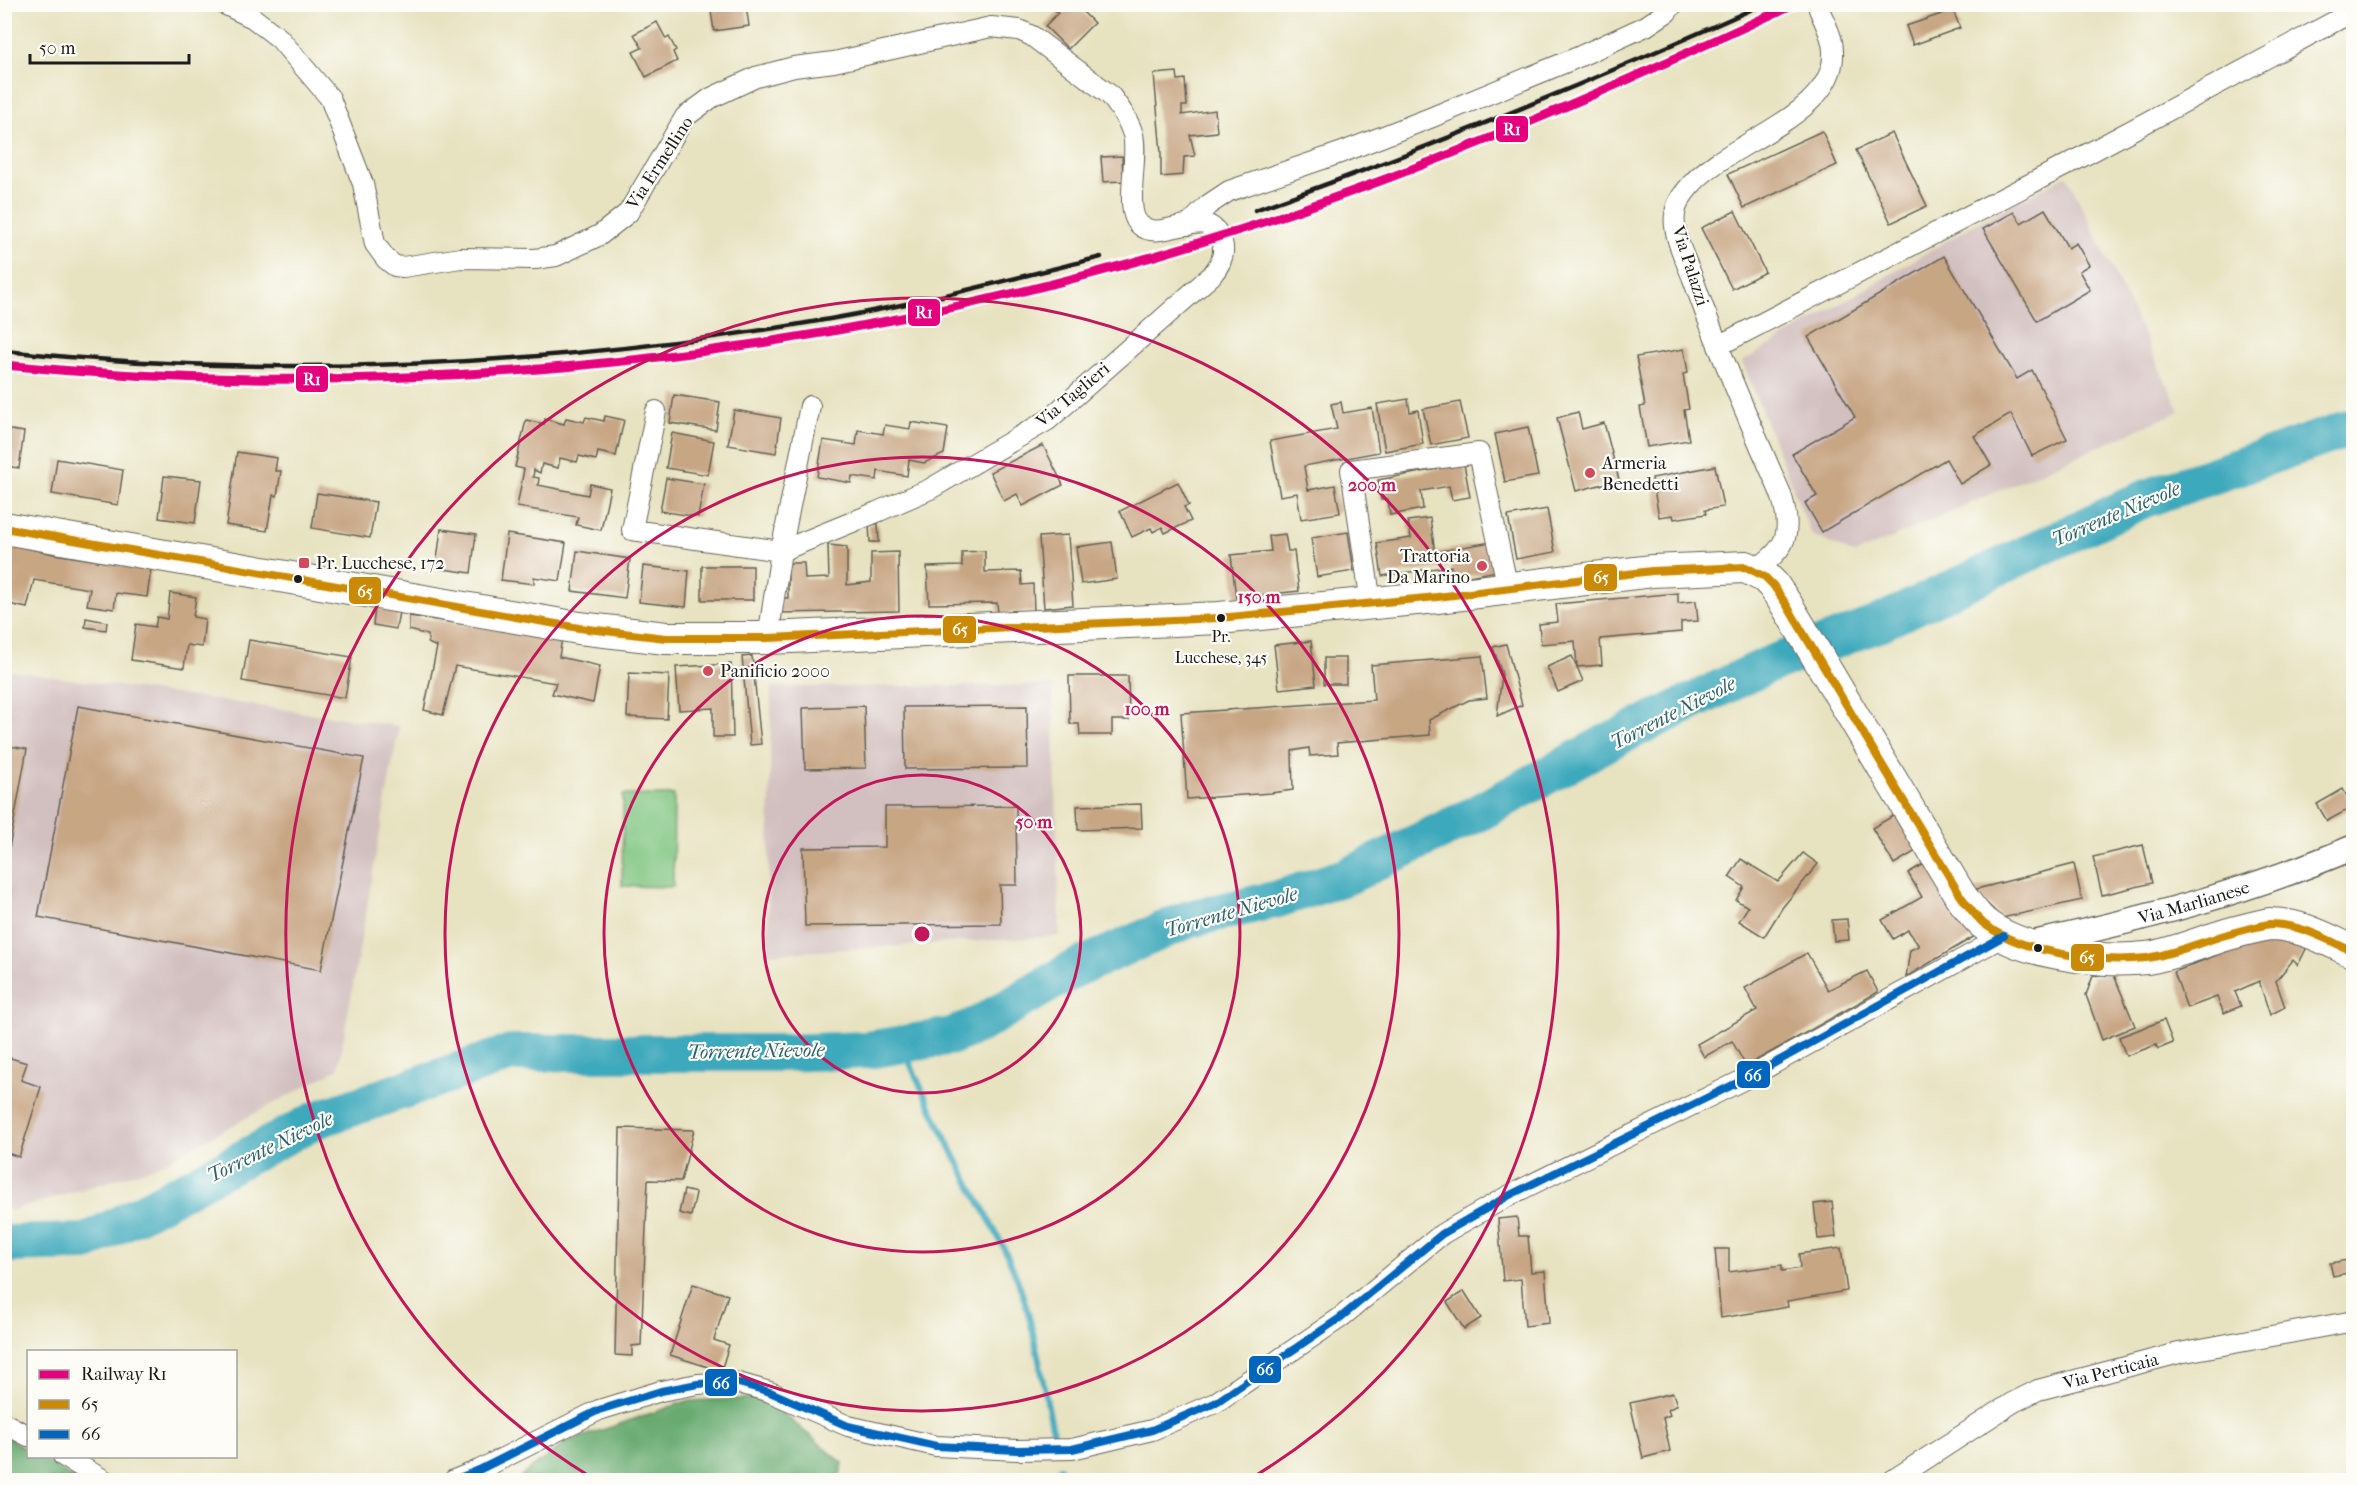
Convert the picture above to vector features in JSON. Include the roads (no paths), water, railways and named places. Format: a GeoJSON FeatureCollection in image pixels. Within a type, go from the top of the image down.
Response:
{"type":"FeatureCollection","features":[{"type":"Feature","properties":{"kind":"main road"},"geometry":{"type":"LineString","coordinates":[[4,528],[623,634],[666,638],[768,638],[1219,618],[1652,572],[1746,567],[1754,570],[1773,585],[1786,604],[1971,911],[1982,921],[2017,940],[2071,956],[2097,959],[2148,958],[2269,924],[2287,924],[2318,935],[2354,952]]}},
{"type":"Feature","properties":{"kind":"street","name":"Via Ermellino"},"geometry":{"type":"LineString","coordinates":[[224,4],[253,18],[279,38],[330,98],[363,184],[375,244],[386,259],[396,266],[412,267],[461,258],[535,259],[556,256],[600,236],[628,213],[685,117],[711,98],[756,77],[794,67],[862,56],[992,27],[1019,30],[1032,36],[1110,95],[1128,122],[1135,146],[1132,210],[1139,225],[1144,229],[1153,230],[1189,225]]}},
{"type":"Feature","properties":{"kind":"street"},"geometry":{"type":"LineString","coordinates":[[1189,225],[1208,205],[1237,188],[1360,145],[1566,62],[1646,26],[1667,12],[1673,4]]}},
{"type":"Feature","properties":{"kind":"street","name":"Via Palazzi"},"geometry":{"type":"LineString","coordinates":[[1754,570],[1769,561],[1784,542],[1787,516],[1781,494],[1718,346],[1677,233],[1675,220],[1677,205],[1702,172],[1802,109],[1822,87],[1831,69],[1833,49],[1819,9]]}},
{"type":"Feature","properties":{"kind":"street"},"geometry":{"type":"LineString","coordinates":[[1718,346],[2076,160],[2354,10]]}},
{"type":"Feature","properties":{"kind":"street","name":"Via Taglieri"},"geometry":{"type":"LineString","coordinates":[[781,551],[930,489],[1048,420],[1218,268],[1223,251],[1218,234],[1202,223],[1189,225]]}},
{"type":"Feature","properties":{"kind":"street"},"geometry":{"type":"LineString","coordinates":[[768,638],[781,551],[810,406]]}},
{"type":"Feature","properties":{"kind":"street"},"geometry":{"type":"LineString","coordinates":[[656,411],[632,530],[781,551]]}},
{"type":"Feature","properties":{"kind":"street"},"geometry":{"type":"LineString","coordinates":[[1371,603],[1351,470],[1479,453],[1508,589]]}},
{"type":"Feature","properties":{"kind":"street","name":"Via Marlianese"},"geometry":{"type":"LineString","coordinates":[[2017,940],[2178,910],[2301,870],[2354,848]]}},
{"type":"Feature","properties":{"kind":"street"},"geometry":{"type":"LineString","coordinates":[[454,1480],[496,1462],[599,1410],[661,1391],[698,1384],[735,1382],[770,1392],[848,1425],[936,1446],[1017,1450],[1072,1449],[1152,1430],[1215,1403],[1340,1318],[1442,1234],[1508,1196],[1753,1075],[2017,940]]}},
{"type":"Feature","properties":{"kind":"street","name":"Via Perticaia"},"geometry":{"type":"LineString","coordinates":[[1893,1480],[2012,1403],[2037,1390],[2179,1353],[2354,1321]]}},
{"type":"Feature","properties":{"kind":"street"},"geometry":{"type":"LineString","coordinates":[[4,1423],[27,1435]]}},
{"type":"Feature","properties":{"kind":"street"},"geometry":{"type":"LineString","coordinates":[[66,1458],[104,1480]]}},
{"type":"Feature","properties":{"kind":"waterway","name":"Torrente Nievole"},"geometry":{"type":"LineString","coordinates":[[4,1244],[86,1242],[316,1120],[511,1053],[781,1053],[868,1050],[952,1036],[980,1024],[1074,969],[1189,919],[1278,899],[1348,876],[1480,812],[1608,742],[1766,666],[1875,625],[2144,499],[2354,427]]}},
{"type":"Feature","properties":{"kind":"waterway"},"geometry":{"type":"LineString","coordinates":[[901,1044],[1017,1279],[1033,1330],[1054,1435]]}},
{"type":"Feature","properties":{"kind":"waterway"},"geometry":{"type":"LineString","coordinates":[[1060,1468],[1062,1480]]}},
{"type":"Feature","properties":{"kind":"railway"},"geometry":{"type":"LineString","coordinates":[[1255,210],[1384,163],[1512,112],[1764,4]]}},
{"type":"Feature","properties":{"kind":"railway"},"geometry":{"type":"LineString","coordinates":[[4,351],[107,360],[210,365],[418,364],[522,357],[625,348],[830,319],[932,298],[1101,257]]}},
{"type":"Feature","properties":{"kind":"rail line","name":"R1"},"geometry":{"type":"LineString","coordinates":[[4,365],[162,376],[321,379],[480,373],[640,359],[798,337],[955,307],[1110,269],[1329,200],[1464,149],[1663,64],[1794,4]]}},
{"type":"Feature","properties":{"kind":"place","name":"Armeria Benedetti"},"geometry":{"type":"Point","coordinates":[1590,473]}},
{"type":"Feature","properties":{"kind":"place","name":"Pr. Lucchese, 172"},"geometry":{"type":"Point","coordinates":[304,563]}},
{"type":"Feature","properties":{"kind":"place","name":"Trattoria Da Marino"},"geometry":{"type":"Point","coordinates":[1482,566]}},
{"type":"Feature","properties":{"kind":"place","name":"Pr. Lucchese, 345"},"geometry":{"type":"Point","coordinates":[1221,618]}},
{"type":"Feature","properties":{"kind":"place","name":"Panificio 2000"},"geometry":{"type":"Point","coordinates":[708,671]}}]}
